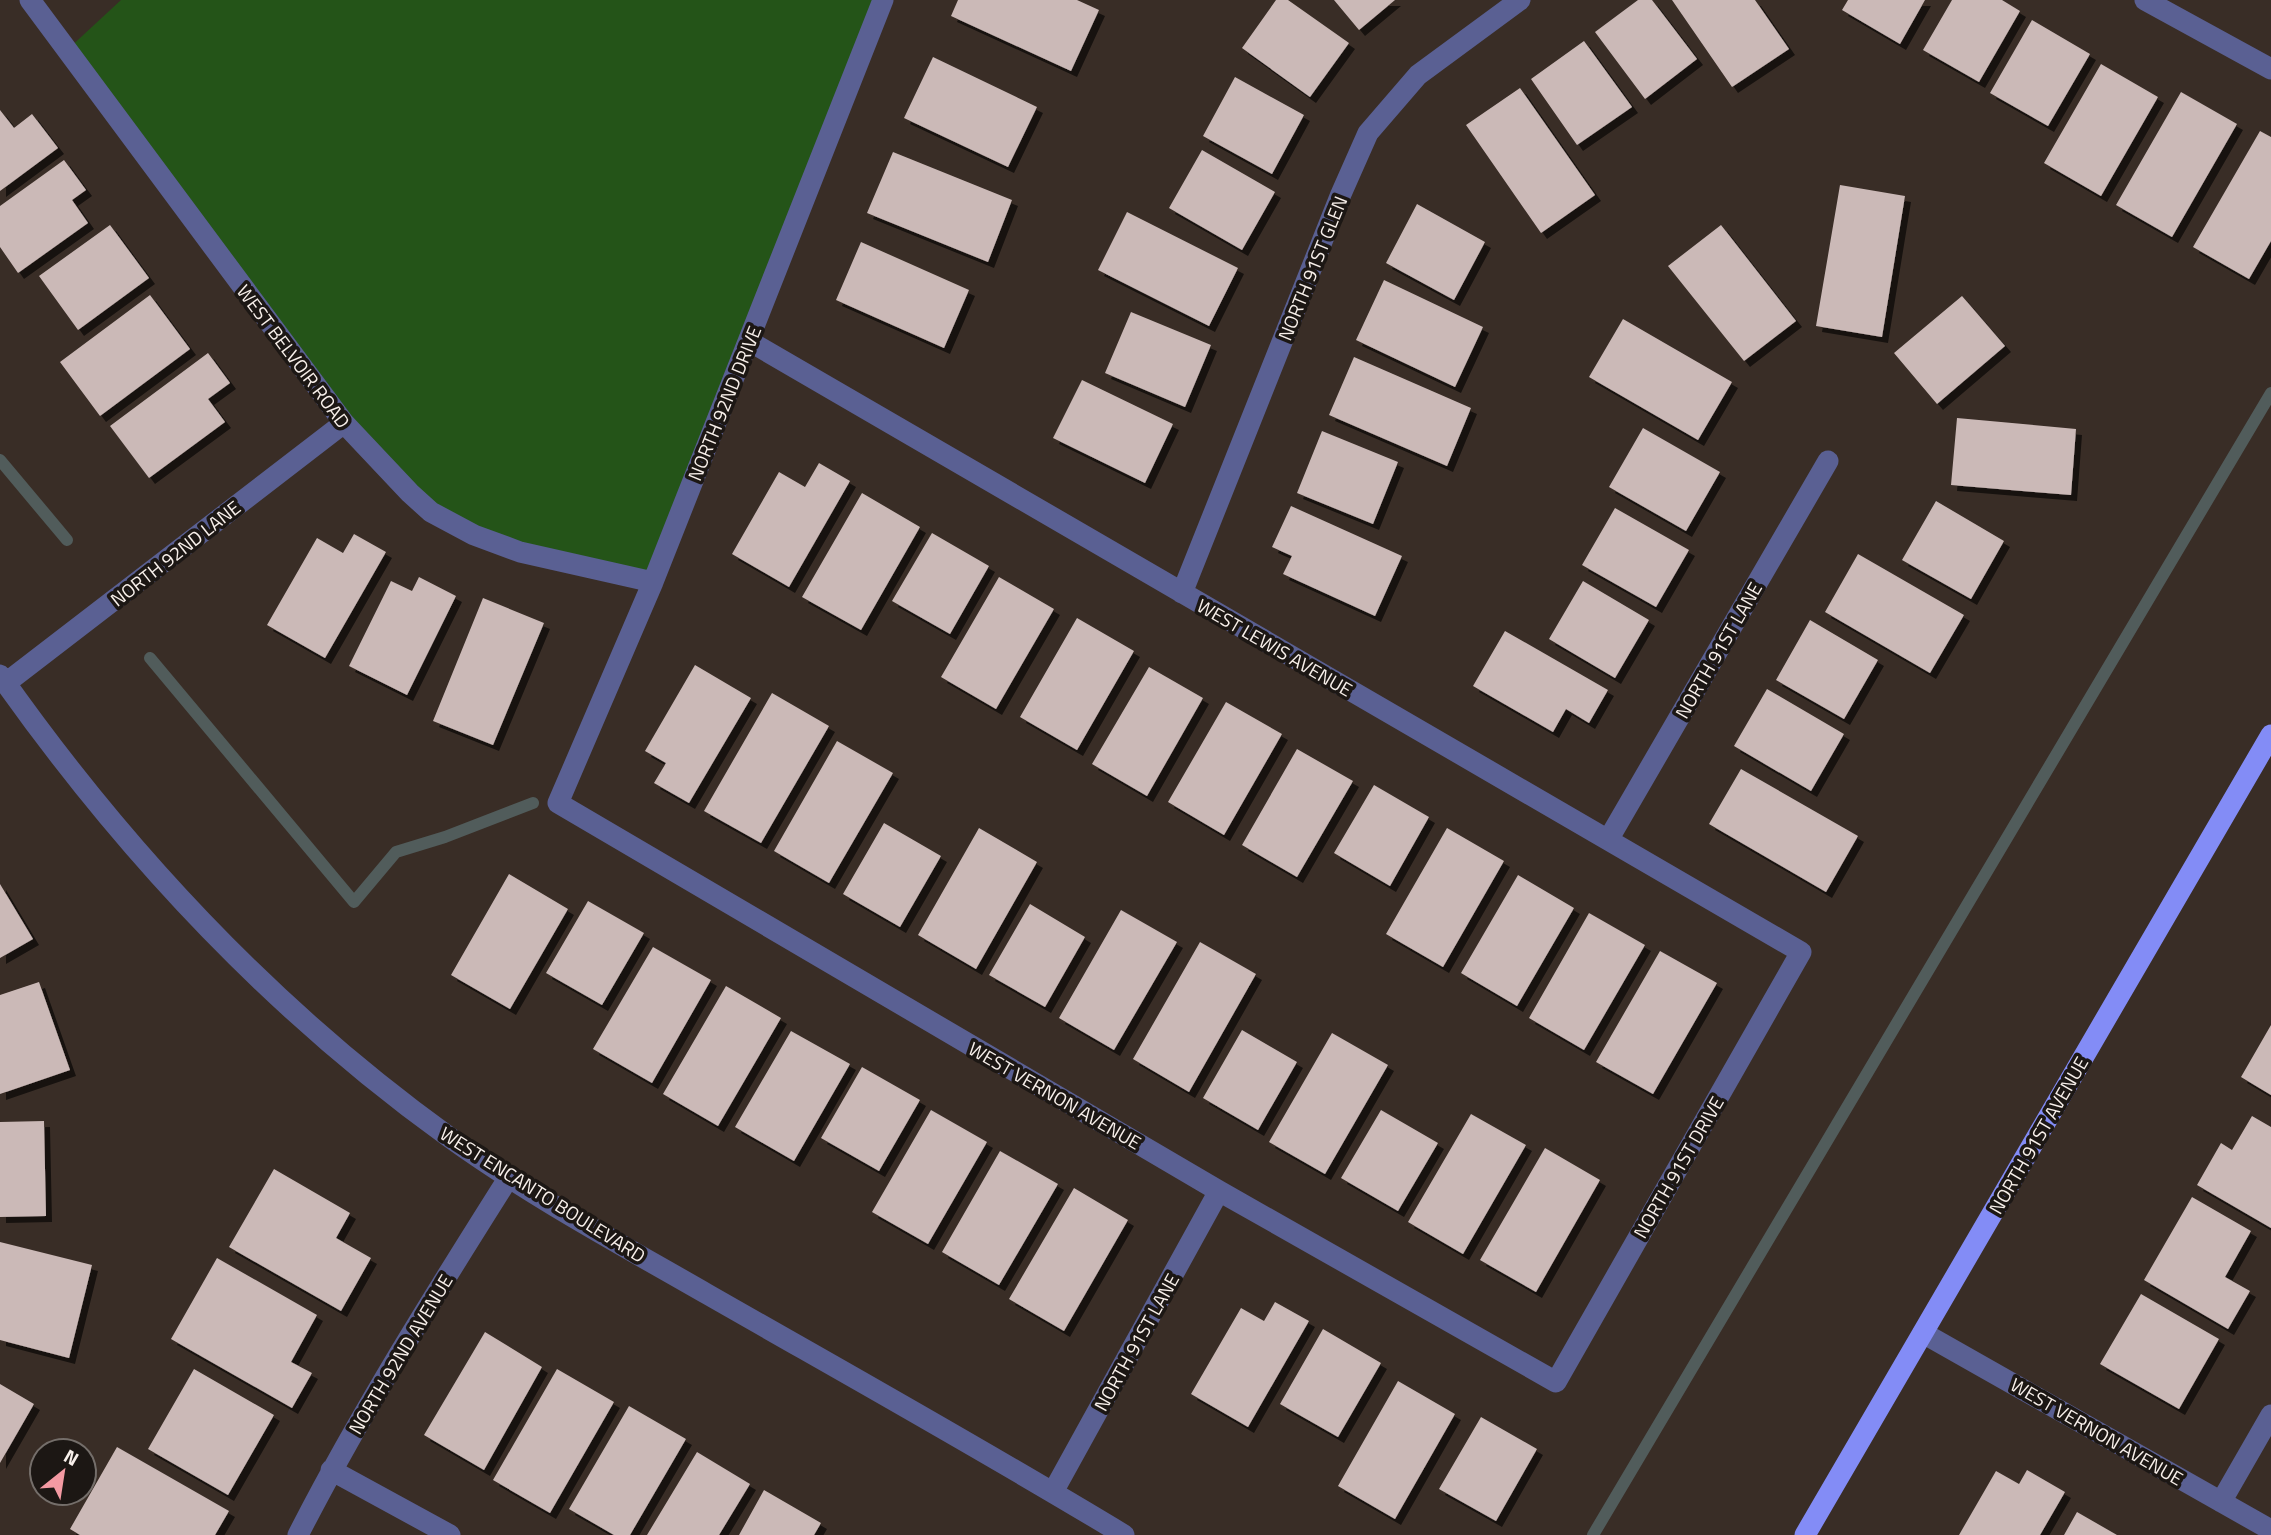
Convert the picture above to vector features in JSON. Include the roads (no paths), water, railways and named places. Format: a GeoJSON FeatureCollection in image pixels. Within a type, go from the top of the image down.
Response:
{"type":"FeatureCollection","features":[{"type":"Feature","properties":{"kind":"main road","name":"NORTH 91ST AVENUE"},"geometry":{"type":"LineString","coordinates":[[1805,1535],[2271,735]]}},
{"type":"Feature","properties":{"kind":"street","name":"WEST BELVOIR ROAD"},"geometry":{"type":"LineString","coordinates":[[30,0],[344,424],[389,474],[431,512],[474,535],[520,552],[653,582]]}},
{"type":"Feature","properties":{"kind":"street","name":"NORTH 92ND DRIVE"},"geometry":{"type":"LineString","coordinates":[[558,803],[653,582],[883,0]]}},
{"type":"Feature","properties":{"kind":"street","name":"NORTH 91ST GLEN"},"geometry":{"type":"LineString","coordinates":[[1182,593],[1367,133],[1419,75],[1520,0]]}},
{"type":"Feature","properties":{"kind":"street"},"geometry":{"type":"LineString","coordinates":[[2145,0],[2271,69]]}},
{"type":"Feature","properties":{"kind":"street","name":"WEST LEWIS AVENUE"},"geometry":{"type":"LineString","coordinates":[[749,341],[1801,952]]}},
{"type":"Feature","properties":{"kind":"street","name":"NORTH 92ND LANE"},"geometry":{"type":"LineString","coordinates":[[3,679],[344,424]]}},
{"type":"Feature","properties":{"kind":"street","name":"NORTH 91ST LANE"},"geometry":{"type":"LineString","coordinates":[[1608,840],[1828,461]]}},
{"type":"Feature","properties":{"kind":"street","name":"WEST ENCANTO BOULEVARD"},"geometry":{"type":"LineString","coordinates":[[3,679],[103,812],[181,900],[272,991],[362,1070],[449,1137],[589,1226],[1124,1535]]}},
{"type":"Feature","properties":{"kind":"street","name":"WEST VERNON AVENUE"},"geometry":{"type":"LineString","coordinates":[[558,803],[1219,1191],[1556,1382]]}},
{"type":"Feature","properties":{"kind":"street","name":"NORTH 91ST DRIVE"},"geometry":{"type":"LineString","coordinates":[[1556,1382],[1801,952]]}},
{"type":"Feature","properties":{"kind":"street","name":"NORTH 92ND AVENUE"},"geometry":{"type":"LineString","coordinates":[[298,1535],[331,1470],[402,1347],[509,1177]]}},
{"type":"Feature","properties":{"kind":"street","name":"NORTH 91ST LANE"},"geometry":{"type":"LineString","coordinates":[[1053,1492],[1219,1191]]}},
{"type":"Feature","properties":{"kind":"street","name":"WEST VERNON AVENUE"},"geometry":{"type":"LineString","coordinates":[[1923,1332],[2271,1530]]}},
{"type":"Feature","properties":{"kind":"street"},"geometry":{"type":"LineString","coordinates":[[2221,1502],[2271,1415]]}},
{"type":"Feature","properties":{"kind":"street"},"geometry":{"type":"LineString","coordinates":[[331,1470],[450,1535]]}},
{"type":"Feature","properties":{"kind":"waterway"},"geometry":{"type":"LineString","coordinates":[[1593,1535],[2271,393]]}},
{"type":"Feature","properties":{"kind":"waterway"},"geometry":{"type":"LineString","coordinates":[[0,460],[67,540]]}},
{"type":"Feature","properties":{"kind":"waterway"},"geometry":{"type":"LineString","coordinates":[[150,658],[354,902],[396,852],[445,837],[533,803]]}}]}
